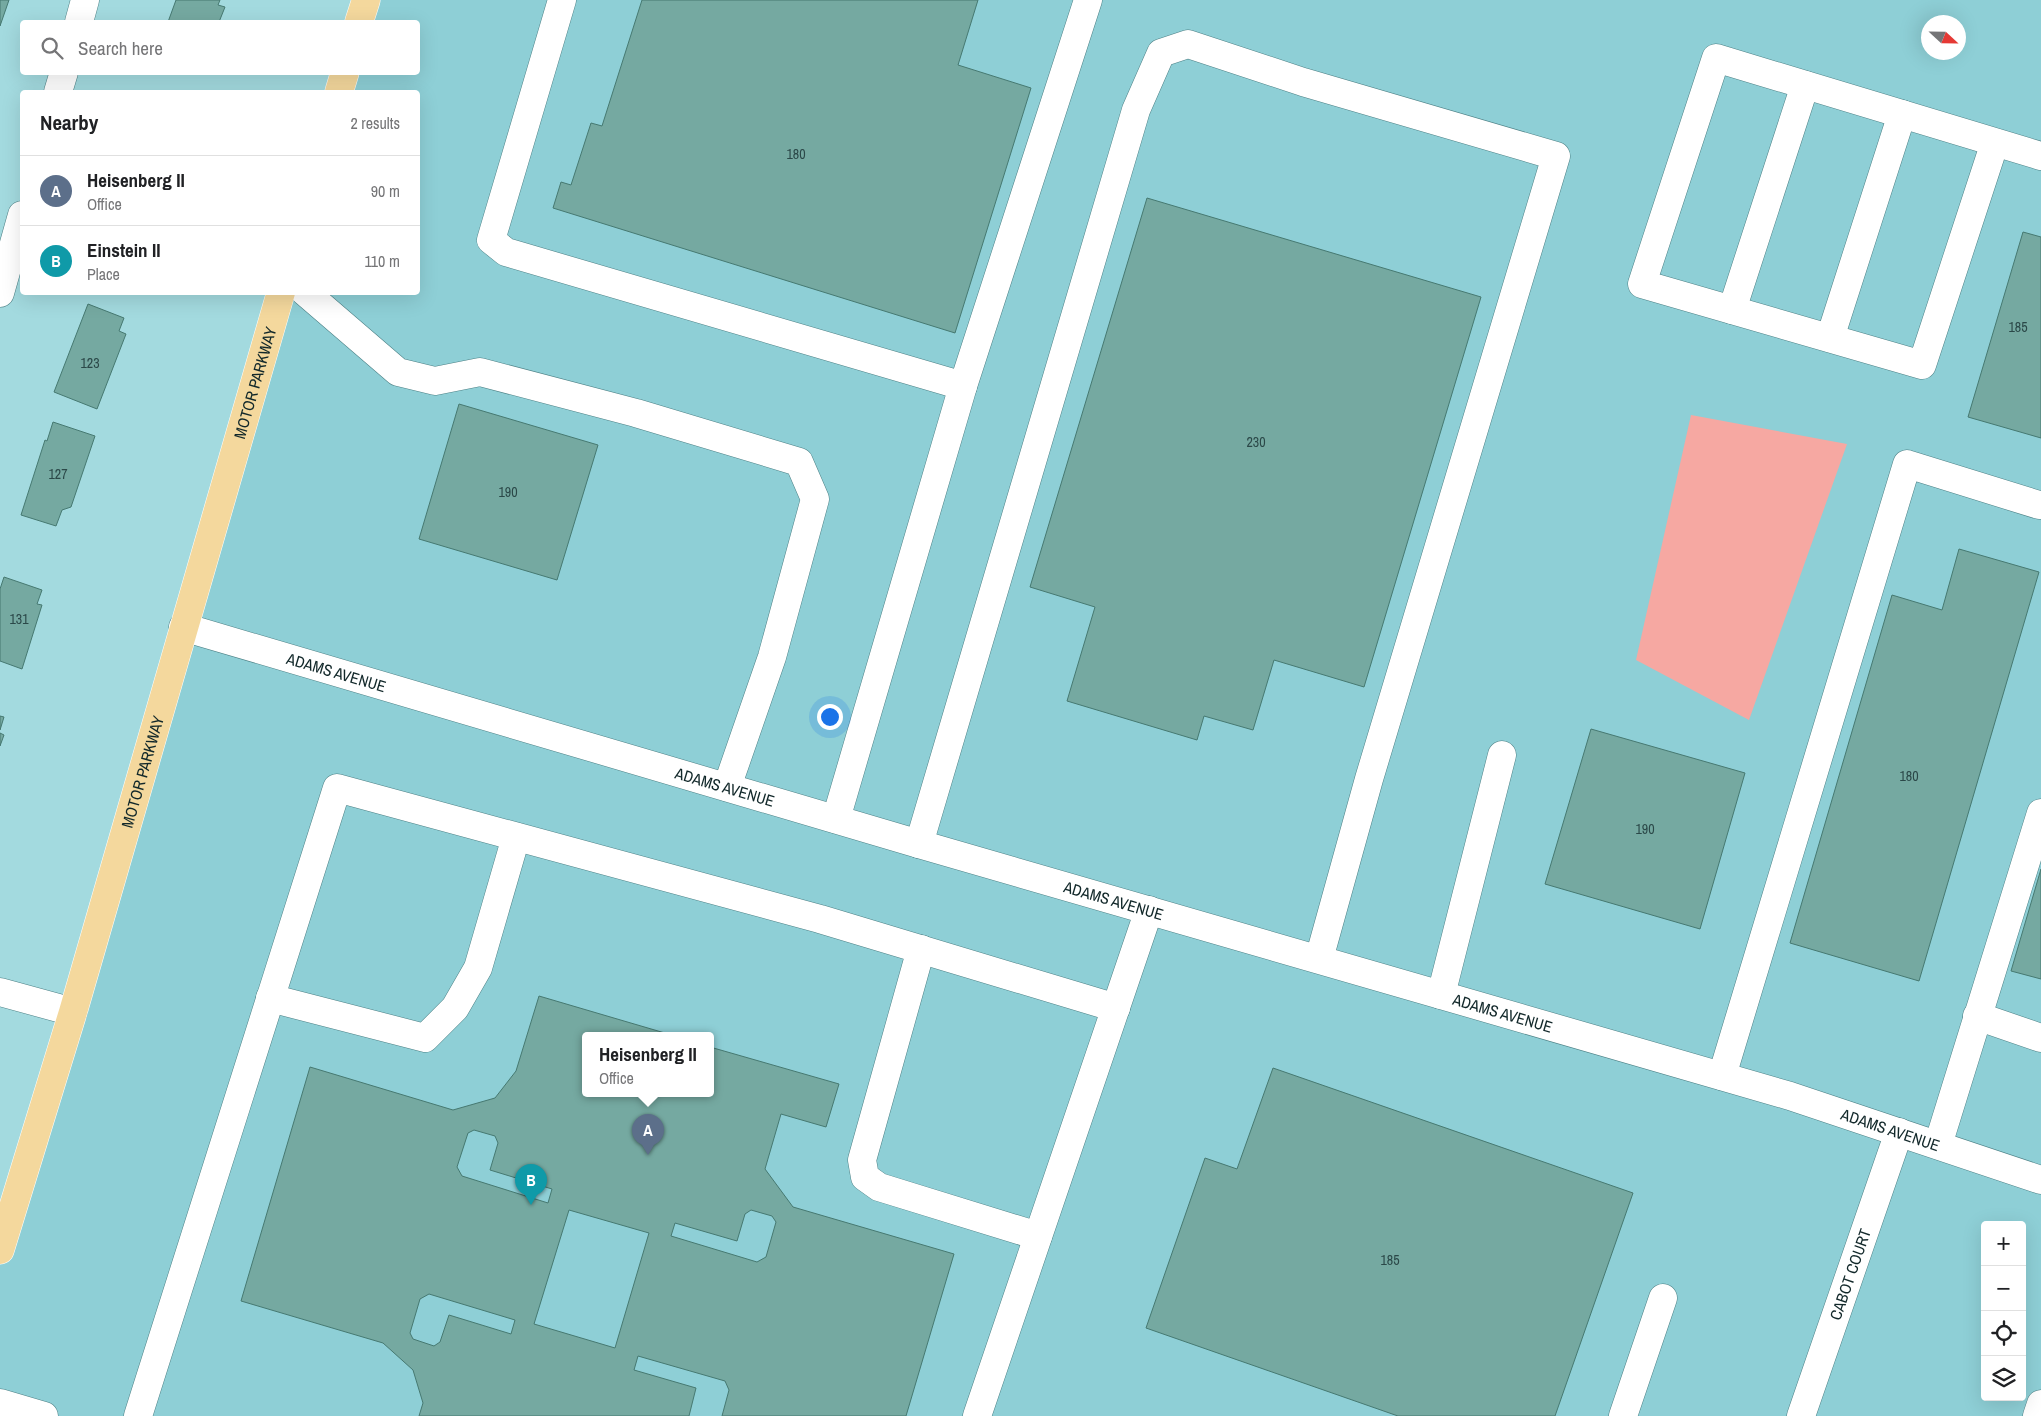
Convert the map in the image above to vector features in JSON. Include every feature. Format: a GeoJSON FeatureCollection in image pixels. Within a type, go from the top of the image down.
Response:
{"type":"FeatureCollection","features":[{"type":"Feature","properties":{"kind":"main road"},"geometry":{"type":"LineString","coordinates":[[360,20],[366,0]]}},
{"type":"Feature","properties":{"kind":"main road"},"geometry":{"type":"LineString","coordinates":[[340,90],[344,75]]}},
{"type":"Feature","properties":{"kind":"main road","name":"MOTOR PARKWAY"},"geometry":{"type":"LineString","coordinates":[[0,1250],[73,1012],[280,295]]}},
{"type":"Feature","properties":{"kind":"street"},"geometry":{"type":"LineString","coordinates":[[80,20],[85,0]]}},
{"type":"Feature","properties":{"kind":"street"},"geometry":{"type":"LineString","coordinates":[[562,0],[491,240],[506,252],[963,386]]}},
{"type":"Feature","properties":{"kind":"street"},"geometry":{"type":"LineString","coordinates":[[836,819],[963,386],[1088,0]]}},
{"type":"Feature","properties":{"kind":"street"},"geometry":{"type":"LineString","coordinates":[[919,844],[1136,110],[1161,53],[1188,44],[1303,82],[1556,156],[1369,779],[1319,960]]}},
{"type":"Feature","properties":{"kind":"street"},"geometry":{"type":"LineString","coordinates":[[1995,142],[1922,365],[1642,284],[1716,58],[1805,85],[1902,114],[1995,142],[2041,156]]}},
{"type":"Feature","properties":{"kind":"street"},"geometry":{"type":"LineString","coordinates":[[59,90],[63,75]]}},
{"type":"Feature","properties":{"kind":"street"},"geometry":{"type":"LineString","coordinates":[[1732,310],[1805,85]]}},
{"type":"Feature","properties":{"kind":"street"},"geometry":{"type":"LineString","coordinates":[[1830,338],[1902,114]]}},
{"type":"Feature","properties":{"kind":"street"},"geometry":{"type":"LineString","coordinates":[[0,293],[20,223]]}},
{"type":"Feature","properties":{"kind":"street"},"geometry":{"type":"LineString","coordinates":[[308,295],[398,372],[434,381],[480,372],[636,413],[799,462],[816,499],[772,657],[727,787]]}},
{"type":"Feature","properties":{"kind":"street"},"geometry":{"type":"LineString","coordinates":[[1722,1076],[1907,464],[2039,505]]}},
{"type":"Feature","properties":{"kind":"street","name":"ADAMS AVENUE"},"geometry":{"type":"LineString","coordinates":[[183,627],[919,844],[1790,1096],[2041,1180]]}},
{"type":"Feature","properties":{"kind":"street"},"geometry":{"type":"LineString","coordinates":[[1441,995],[1502,755]]}},
{"type":"Feature","properties":{"kind":"street"},"geometry":{"type":"LineString","coordinates":[[138,1416],[337,788],[820,919],[1116,1008]]}},
{"type":"Feature","properties":{"kind":"street"},"geometry":{"type":"LineString","coordinates":[[1938,1145],[2041,813]]}},
{"type":"Feature","properties":{"kind":"street"},"geometry":{"type":"LineString","coordinates":[[270,998],[425,1038],[455,1008],[478,968],[516,837]]}},
{"type":"Feature","properties":{"kind":"street"},"geometry":{"type":"LineString","coordinates":[[977,1416],[1150,910]]}},
{"type":"Feature","properties":{"kind":"street"},"geometry":{"type":"LineString","coordinates":[[921,949],[862,1160],[865,1177],[879,1188],[1038,1236]]}},
{"type":"Feature","properties":{"kind":"street"},"geometry":{"type":"LineString","coordinates":[[0,992],[73,1012]]}},
{"type":"Feature","properties":{"kind":"street"},"geometry":{"type":"LineString","coordinates":[[1978,1016],[2041,1038]]}},
{"type":"Feature","properties":{"kind":"street","name":"CABOT COURT"},"geometry":{"type":"LineString","coordinates":[[1801,1416],[1899,1132]]}},
{"type":"Feature","properties":{"kind":"street"},"geometry":{"type":"LineString","coordinates":[[1624,1416],[1663,1298]]}},
{"type":"Feature","properties":{"kind":"street"},"geometry":{"type":"LineString","coordinates":[[0,1403],[44,1416]]}},
{"type":"Feature","properties":{"kind":"street"},"geometry":{"type":"LineString","coordinates":[[2037,1416],[2041,1404]]}},
{"type":"Feature","properties":{"kind":"shaded area"},"geometry":{"type":"Polygon","coordinates":[[[353,0],[2041,0],[2041,1416],[0,1416],[0,1215],[267,295],[420,295],[420,90],[327,90],[331,75],[420,75],[420,20],[348,20],[353,0]]]}},
{"type":"Feature","properties":{"kind":"shaded area"},"geometry":{"type":"Polygon","coordinates":[[[1691,415],[1847,444],[1749,720],[1636,660],[1691,415]]]}},
{"type":"Feature","properties":{"kind":"building"},"geometry":{"type":"Polygon","coordinates":[[[0,0],[9,0],[0,26],[0,0]]]}},
{"type":"Feature","properties":{"kind":"building"},"geometry":{"type":"Polygon","coordinates":[[[176,0],[220,0],[218,5],[225,7],[220,20],[169,20],[176,0]]]}},
{"type":"Feature","properties":{"kind":"building"},"geometry":{"type":"Polygon","coordinates":[[[642,0],[978,0],[958,65],[1031,88],[955,333],[553,208],[561,182],[571,185],[591,123],[602,126],[642,0]]]}},
{"type":"Feature","properties":{"kind":"building"},"geometry":{"type":"Polygon","coordinates":[[[1147,198],[1481,297],[1364,687],[1274,660],[1253,730],[1204,716],[1197,740],[1067,701],[1095,607],[1030,587],[1147,198]]]}},
{"type":"Feature","properties":{"kind":"building"},"geometry":{"type":"Polygon","coordinates":[[[2023,232],[2041,237],[2041,438],[1968,417],[2023,232]]]}},
{"type":"Feature","properties":{"kind":"building"},"geometry":{"type":"Polygon","coordinates":[[[88,304],[124,318],[119,331],[126,334],[97,409],[54,392],[88,304]]]}},
{"type":"Feature","properties":{"kind":"building"},"geometry":{"type":"Polygon","coordinates":[[[459,404],[598,445],[557,580],[419,539],[459,404]]]}},
{"type":"Feature","properties":{"kind":"building"},"geometry":{"type":"Polygon","coordinates":[[[53,422],[95,436],[71,507],[62,510],[56,526],[21,515],[45,440],[47,441],[53,422]]]}},
{"type":"Feature","properties":{"kind":"building"},"geometry":{"type":"Polygon","coordinates":[[[1959,549],[2039,572],[1919,981],[1790,943],[1892,595],[1942,610],[1959,549]]]}},
{"type":"Feature","properties":{"kind":"building"},"geometry":{"type":"Polygon","coordinates":[[[4,577],[42,590],[37,604],[42,605],[22,669],[0,661],[0,589],[4,577]]]}},
{"type":"Feature","properties":{"kind":"building"},"geometry":{"type":"Polygon","coordinates":[[[0,716],[4,717],[0,730],[0,716]]]}},
{"type":"Feature","properties":{"kind":"building"},"geometry":{"type":"Polygon","coordinates":[[[1591,729],[1745,773],[1700,929],[1545,884],[1591,729]]]}},
{"type":"Feature","properties":{"kind":"building"},"geometry":{"type":"Polygon","coordinates":[[[0,733],[4,735],[0,746],[0,733]]]}},
{"type":"Feature","properties":{"kind":"building"},"geometry":{"type":"Polygon","coordinates":[[[2041,869],[2041,979],[2011,971],[2041,869]]]}},
{"type":"Feature","properties":{"kind":"building"},"geometry":{"type":"Polygon","coordinates":[[[539,996],[661,1032],[582,1032],[582,1097],[714,1097],[714,1048],[839,1084],[826,1127],[781,1114],[765,1169],[793,1207],[954,1254],[906,1416],[722,1416],[729,1390],[725,1381],[638,1356],[634,1370],[696,1388],[689,1416],[419,1416],[423,1403],[413,1370],[383,1343],[241,1301],[310,1067],[453,1110],[495,1098],[516,1071],[539,996]],[[474,1130],[468,1133],[457,1167],[462,1176],[548,1203],[552,1189],[490,1170],[498,1143],[495,1136],[474,1130]],[[569,1210],[534,1324],[615,1348],[649,1233],[569,1210]],[[751,1210],[745,1214],[737,1241],[675,1223],[671,1236],[757,1262],[766,1257],[776,1222],[772,1216],[751,1210]],[[429,1294],[420,1299],[410,1333],[413,1339],[434,1346],[440,1342],[449,1315],[511,1334],[515,1320],[429,1294]]]}},
{"type":"Feature","properties":{"kind":"building"},"geometry":{"type":"Polygon","coordinates":[[[1273,1068],[1633,1193],[1555,1416],[1398,1416],[1146,1328],[1205,1158],[1237,1169],[1273,1068]]]}},
{"type":"Feature","properties":{"kind":"place","name":"Heisenberg II"},"geometry":{"type":"Point","coordinates":[648,1155]}},
{"type":"Feature","properties":{"kind":"place","name":"Einstein II"},"geometry":{"type":"Point","coordinates":[531,1205]}}]}
